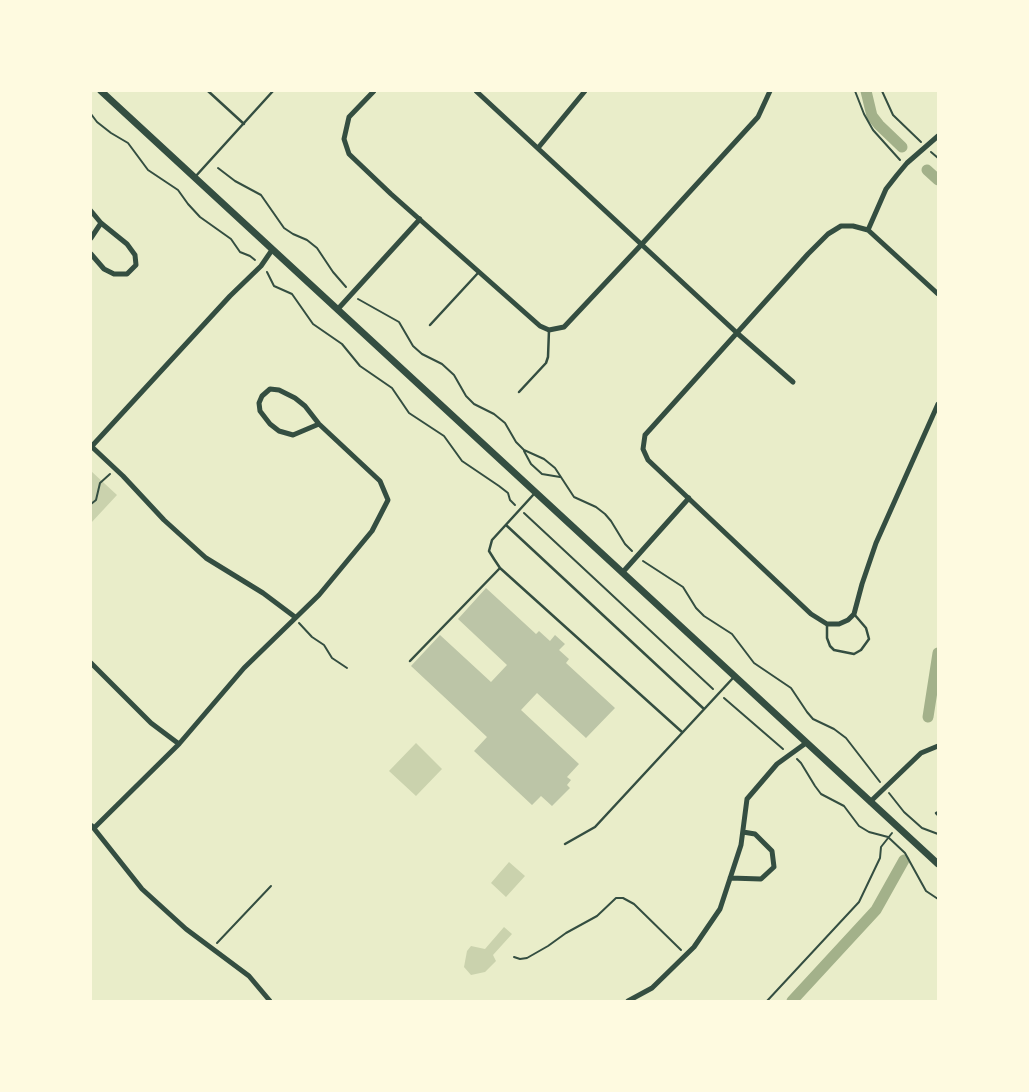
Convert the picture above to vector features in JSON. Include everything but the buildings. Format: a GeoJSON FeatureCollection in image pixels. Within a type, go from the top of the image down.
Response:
{"type":"FeatureCollection","features":[{"type":"Feature","properties":{"kind":"street"},"geometry":{"type":"LineString","coordinates":[[101,91],[938,864]]}},
{"type":"Feature","properties":{"kind":"street"},"geometry":{"type":"LineString","coordinates":[[374,91],[349,117],[344,139],[349,154],[540,326],[549,330],[564,327],[642,244],[758,117],[770,91]]}},
{"type":"Feature","properties":{"kind":"street"},"geometry":{"type":"LineString","coordinates":[[476,91],[737,333],[793,382]]}},
{"type":"Feature","properties":{"kind":"street"},"geometry":{"type":"LineString","coordinates":[[538,148],[586,91]]}},
{"type":"Feature","properties":{"kind":"street"},"geometry":{"type":"LineString","coordinates":[[868,230],[886,189],[905,166],[938,136]]}},
{"type":"Feature","properties":{"kind":"street"},"geometry":{"type":"LineString","coordinates":[[91,211],[101,223],[127,244],[135,254],[136,265],[127,274],[114,274],[104,269],[91,254]]}},
{"type":"Feature","properties":{"kind":"street"},"geometry":{"type":"LineString","coordinates":[[337,310],[420,219]]}},
{"type":"Feature","properties":{"kind":"street"},"geometry":{"type":"LineString","coordinates":[[91,238],[101,223]]}},
{"type":"Feature","properties":{"kind":"street"},"geometry":{"type":"LineString","coordinates":[[938,294],[868,230],[853,226],[841,226],[828,234],[645,435],[643,449],[648,460],[811,614],[827,624],[839,624],[854,614],[876,543],[938,404]]}},
{"type":"Feature","properties":{"kind":"street"},"geometry":{"type":"LineString","coordinates":[[272,250],[261,266],[230,296],[92,446],[116,468],[164,520],[206,558],[264,593],[295,617]]}},
{"type":"Feature","properties":{"kind":"street"},"geometry":{"type":"LineString","coordinates":[[270,1001],[249,976],[186,929],[142,889],[93,827],[179,744],[244,668],[319,595],[372,531],[388,500],[380,481],[319,424],[305,406],[288,394],[270,390],[262,396],[259,403],[260,411],[270,424],[279,431],[292,435],[319,424]]}},
{"type":"Feature","properties":{"kind":"street"},"geometry":{"type":"LineString","coordinates":[[622,573],[689,498]]}},
{"type":"Feature","properties":{"kind":"street"},"geometry":{"type":"LineString","coordinates":[[91,663],[151,724],[179,744]]}},
{"type":"Feature","properties":{"kind":"street"},"geometry":{"type":"LineString","coordinates":[[628,1001],[652,988],[694,947],[720,909],[741,845],[747,800],[777,764],[806,743]]}},
{"type":"Feature","properties":{"kind":"street"},"geometry":{"type":"LineString","coordinates":[[870,802],[921,753],[938,746]]}},
{"type":"Feature","properties":{"kind":"street"},"geometry":{"type":"LineString","coordinates":[[730,878],[762,879],[774,867],[772,851],[755,834],[743,832]]}},
{"type":"Feature","properties":{"kind":"lane"},"geometry":{"type":"LineString","coordinates":[[208,91],[244,124]]}},
{"type":"Feature","properties":{"kind":"lane"},"geometry":{"type":"LineString","coordinates":[[195,178],[273,91]]}},
{"type":"Feature","properties":{"kind":"lane"},"geometry":{"type":"LineString","coordinates":[[430,325],[479,272]]}},
{"type":"Feature","properties":{"kind":"lane"},"geometry":{"type":"LineString","coordinates":[[519,392],[546,363],[549,330]]}},
{"type":"Feature","properties":{"kind":"lane"},"geometry":{"type":"LineString","coordinates":[[536,493],[492,540],[489,550],[500,568],[682,732]]}},
{"type":"Feature","properties":{"kind":"lane"},"geometry":{"type":"LineString","coordinates":[[506,525],[704,709]]}},
{"type":"Feature","properties":{"kind":"lane"},"geometry":{"type":"LineString","coordinates":[[410,661],[500,568]]}},
{"type":"Feature","properties":{"kind":"lane"},"geometry":{"type":"LineString","coordinates":[[827,624],[827,638],[830,646],[834,650],[854,654],[861,650],[869,639],[866,628],[854,614]]}},
{"type":"Feature","properties":{"kind":"lane"},"geometry":{"type":"LineString","coordinates":[[565,844],[595,827],[734,677]]}},
{"type":"Feature","properties":{"kind":"path"},"geometry":{"type":"LineString","coordinates":[[854,91],[873,130],[905,166]]}},
{"type":"Feature","properties":{"kind":"path"},"geometry":{"type":"LineString","coordinates":[[882,91],[893,115],[938,158]]}},
{"type":"Feature","properties":{"kind":"path"},"geometry":{"type":"LineString","coordinates":[[91,114],[111,134],[128,143],[148,170],[178,190],[200,217],[231,239],[240,252],[250,256],[268,272],[274,286],[292,294],[313,324],[342,344],[360,366],[392,388],[409,413],[444,436],[462,461],[508,493],[510,500],[718,693],[801,763],[822,794],[844,806],[859,826],[869,832],[888,837],[905,853],[926,890],[938,899]]}},
{"type":"Feature","properties":{"kind":"path"},"geometry":{"type":"LineString","coordinates":[[218,168],[235,181],[261,195],[284,228],[318,248],[333,272],[359,300],[399,322],[413,346],[422,354],[442,364],[454,376],[466,396],[474,404],[505,423],[531,464],[542,474],[560,477]]}},
{"type":"Feature","properties":{"kind":"path"},"geometry":{"type":"LineString","coordinates":[[523,449],[544,459],[555,468],[574,497],[596,507],[605,514],[611,520],[625,544],[637,556],[683,588],[696,608],[704,616],[732,634],[754,663],[791,688],[814,719],[834,729],[846,738],[904,812],[922,828],[938,834]]}},
{"type":"Feature","properties":{"kind":"path"},"geometry":{"type":"LineString","coordinates":[[91,504],[96,500],[100,483],[116,468]]}},
{"type":"Feature","properties":{"kind":"path"},"geometry":{"type":"LineString","coordinates":[[295,617],[312,637],[324,645],[332,658],[347,668]]}},
{"type":"Feature","properties":{"kind":"path"},"geometry":{"type":"LineString","coordinates":[[767,1001],[859,902],[880,858],[881,847],[897,827]]}},
{"type":"Feature","properties":{"kind":"path"},"geometry":{"type":"LineString","coordinates":[[212,948],[271,886]]}},
{"type":"Feature","properties":{"kind":"path"},"geometry":{"type":"LineString","coordinates":[[514,957],[520,959],[527,958],[548,946],[566,933],[597,916],[616,898],[622,898],[634,904],[686,955]]}},
{"type":"Feature","properties":{"kind":"green space"},"geometry":{"type":"Polygon","coordinates":[[[91,471],[117,495],[91,523],[91,471]]]}},
{"type":"Feature","properties":{"kind":"green space"},"geometry":{"type":"Polygon","coordinates":[[[416,743],[442,769],[416,796],[389,771],[416,743]]]}},
{"type":"Feature","properties":{"kind":"green space"},"geometry":{"type":"Polygon","coordinates":[[[509,862],[525,876],[506,897],[491,883],[509,862]]]}},
{"type":"Feature","properties":{"kind":"green space"},"geometry":{"type":"Polygon","coordinates":[[[504,927],[512,934],[493,955],[496,961],[485,972],[471,975],[464,967],[467,951],[471,946],[485,949],[504,927]]]}},
{"type":"Feature","properties":{"kind":"waterway"},"geometry":{"type":"LineString","coordinates":[[866,91],[872,116],[902,147]]}},
{"type":"Feature","properties":{"kind":"waterway"},"geometry":{"type":"LineString","coordinates":[[927,170],[938,180]]}},
{"type":"Feature","properties":{"kind":"waterway"},"geometry":{"type":"LineString","coordinates":[[928,717],[938,653]]}},
{"type":"Feature","properties":{"kind":"waterway"},"geometry":{"type":"LineString","coordinates":[[792,1001],[876,910],[904,860]]}}]}
